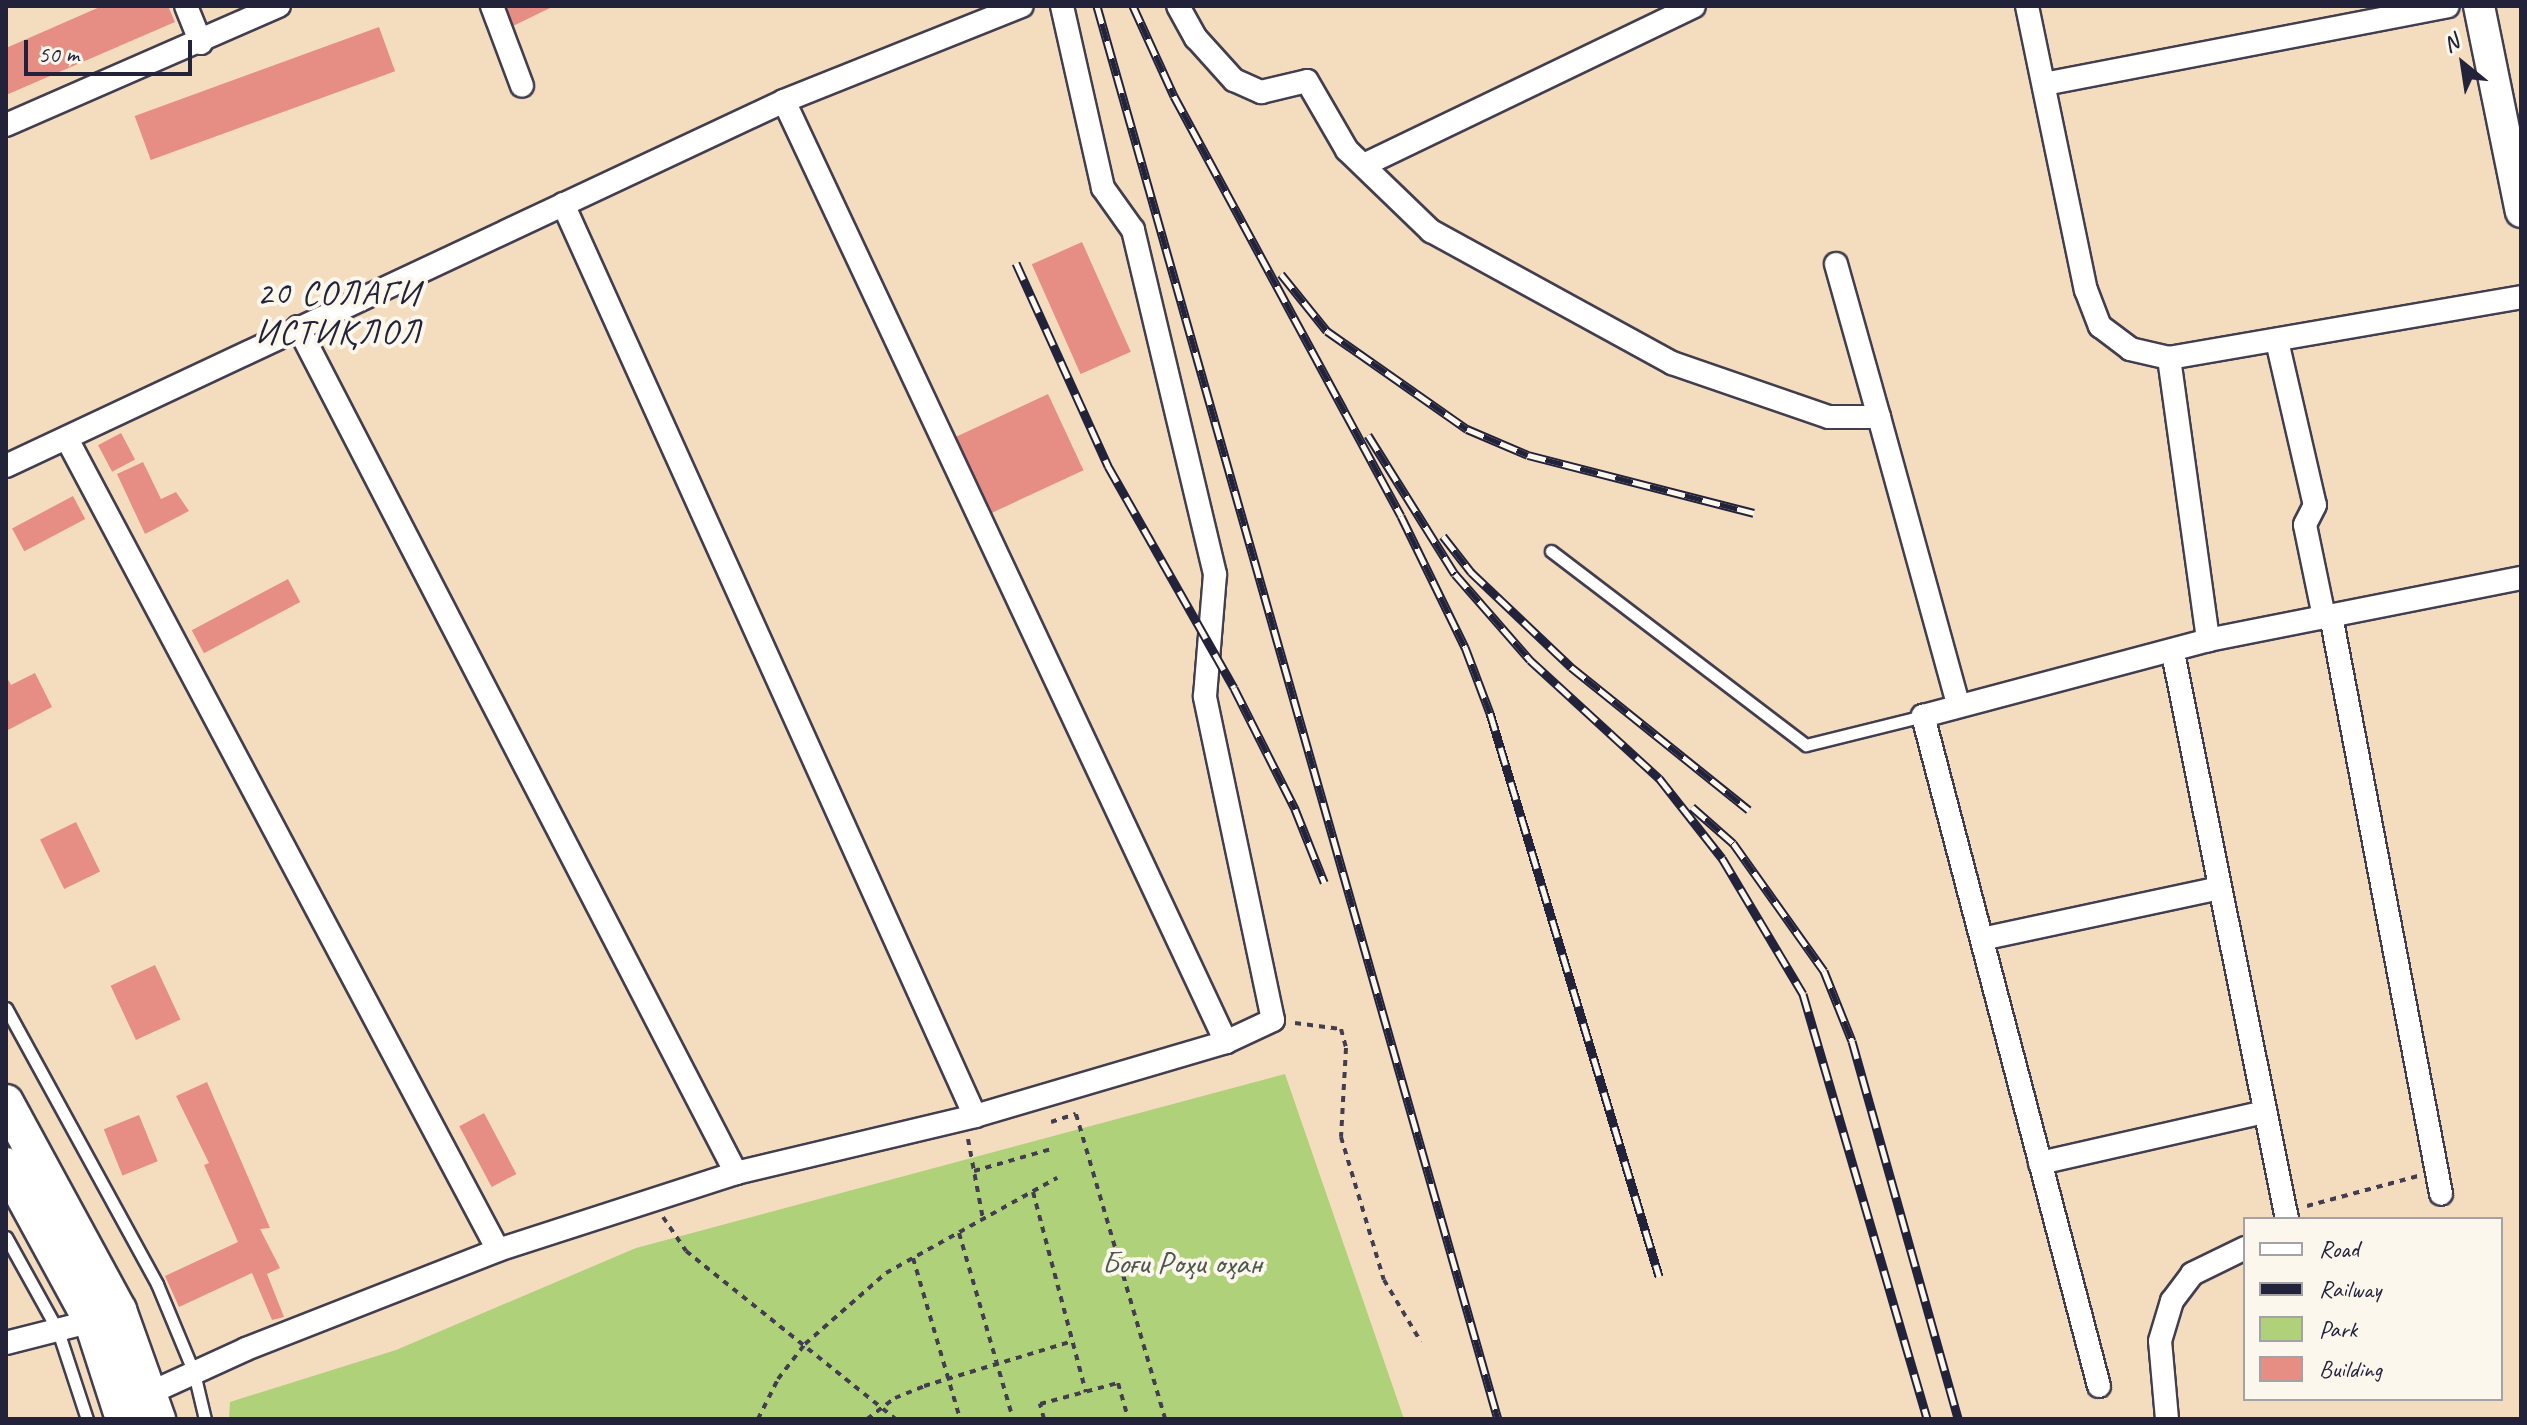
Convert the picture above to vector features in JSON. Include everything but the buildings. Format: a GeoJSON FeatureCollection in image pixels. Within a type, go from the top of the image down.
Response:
{"type":"FeatureCollection","features":[{"type":"Feature","properties":{"kind":"main road"},"geometry":{"type":"LineString","coordinates":[[6,1102],[106,1316],[137,1409]]}},
{"type":"Feature","properties":{"kind":"main road"},"geometry":{"type":"LineString","coordinates":[[6,1165],[106,1316]]}},
{"type":"Feature","properties":{"kind":"street"},"geometry":{"type":"LineString","coordinates":[[186,6],[201,43]]}},
{"type":"Feature","properties":{"kind":"street"},"geometry":{"type":"LineString","coordinates":[[6,125],[201,43],[279,6]]}},
{"type":"Feature","properties":{"kind":"street"},"geometry":{"type":"LineString","coordinates":[[492,6],[522,86]]}},
{"type":"Feature","properties":{"kind":"street"},"geometry":{"type":"LineString","coordinates":[[6,466],[784,101],[1022,6]]}},
{"type":"Feature","properties":{"kind":"street"},"geometry":{"type":"LineString","coordinates":[[137,1409],[194,1373],[498,1250],[736,1173],[969,1118],[1226,1042],[1273,1020],[1205,696],[1215,574],[1133,230],[1103,188],[1062,6]]}},
{"type":"Feature","properties":{"kind":"street"},"geometry":{"type":"LineString","coordinates":[[1178,6],[1196,38],[1234,80],[1261,92],[1307,81],[1347,150],[1431,231],[1672,363],[1829,417],[1879,417]]}},
{"type":"Feature","properties":{"kind":"street"},"geometry":{"type":"LineString","coordinates":[[1364,165],[1694,6]]}},
{"type":"Feature","properties":{"kind":"street"},"geometry":{"type":"LineString","coordinates":[[2027,6],[2086,290],[2100,326],[2130,349],[2169,358],[2521,297]]}},
{"type":"Feature","properties":{"kind":"street"},"geometry":{"type":"LineString","coordinates":[[2044,84],[2448,6]]}},
{"type":"Feature","properties":{"kind":"street"},"geometry":{"type":"LineString","coordinates":[[2479,6],[2521,212]]}},
{"type":"Feature","properties":{"kind":"street"},"geometry":{"type":"LineString","coordinates":[[784,101],[1226,1042]]}},
{"type":"Feature","properties":{"kind":"street"},"geometry":{"type":"LineString","coordinates":[[563,204],[969,1118]]}},
{"type":"Feature","properties":{"kind":"street"},"geometry":{"type":"LineString","coordinates":[[1836,264],[1958,704]]}},
{"type":"Feature","properties":{"kind":"street"},"geometry":{"type":"LineString","coordinates":[[298,327],[736,1173]]}},
{"type":"Feature","properties":{"kind":"street"},"geometry":{"type":"LineString","coordinates":[[2277,341],[2315,505],[2305,525],[2327,616],[2441,1194]]}},
{"type":"Feature","properties":{"kind":"street"},"geometry":{"type":"LineString","coordinates":[[2169,358],[2208,640]]}},
{"type":"Feature","properties":{"kind":"street"},"geometry":{"type":"LineString","coordinates":[[67,439],[498,1250]]}},
{"type":"Feature","properties":{"kind":"street"},"geometry":{"type":"LineString","coordinates":[[2099,1386],[1923,716],[1958,704],[2173,653],[2208,640],[2521,578]]}},
{"type":"Feature","properties":{"kind":"street"},"geometry":{"type":"LineString","coordinates":[[2173,653],[2286,1215]]}},
{"type":"Feature","properties":{"kind":"street"},"geometry":{"type":"LineString","coordinates":[[1982,939],[2220,888]]}},
{"type":"Feature","properties":{"kind":"street"},"geometry":{"type":"LineString","coordinates":[[2040,1163],[2265,1112]]}},
{"type":"Feature","properties":{"kind":"street"},"geometry":{"type":"LineString","coordinates":[[2167,1419],[2160,1341],[2172,1301],[2192,1274],[2243,1249]]}},
{"type":"Feature","properties":{"kind":"street"},"geometry":{"type":"LineString","coordinates":[[6,1343],[106,1316]]}},
{"type":"Feature","properties":{"kind":"lane"},"geometry":{"type":"LineString","coordinates":[[1551,551],[1806,745],[1923,716]]}},
{"type":"Feature","properties":{"kind":"lane"},"geometry":{"type":"LineString","coordinates":[[6,1008],[157,1284],[194,1373],[205,1419]]}},
{"type":"Feature","properties":{"kind":"lane"},"geometry":{"type":"LineString","coordinates":[[6,1237],[58,1331],[87,1419]]}},
{"type":"Feature","properties":{"kind":"path"},"geometry":{"type":"LineString","coordinates":[[1273,1020],[1341,1029],[1346,1048],[1341,1137],[1384,1280],[1421,1342]]}},
{"type":"Feature","properties":{"kind":"path"},"geometry":{"type":"LineString","coordinates":[[1051,1122],[1076,1114],[1165,1419]]}},
{"type":"Feature","properties":{"kind":"path"},"geometry":{"type":"LineString","coordinates":[[969,1118],[983,1219]]}},
{"type":"Feature","properties":{"kind":"path"},"geometry":{"type":"LineString","coordinates":[[974,1171],[1051,1149]]}},
{"type":"Feature","properties":{"kind":"path"},"geometry":{"type":"LineString","coordinates":[[2286,1215],[2436,1171]]}},
{"type":"Feature","properties":{"kind":"path"},"geometry":{"type":"LineString","coordinates":[[758,1419],[778,1379],[805,1344],[886,1273],[1057,1178]]}},
{"type":"Feature","properties":{"kind":"path"},"geometry":{"type":"LineString","coordinates":[[1033,1192],[1086,1392]]}},
{"type":"Feature","properties":{"kind":"path"},"geometry":{"type":"LineString","coordinates":[[656,1199],[686,1251],[896,1419]]}},
{"type":"Feature","properties":{"kind":"path"},"geometry":{"type":"LineString","coordinates":[[959,1233],[1013,1419]]}},
{"type":"Feature","properties":{"kind":"path"},"geometry":{"type":"LineString","coordinates":[[913,1258],[960,1419]]}},
{"type":"Feature","properties":{"kind":"path"},"geometry":{"type":"LineString","coordinates":[[867,1419],[881,1407],[948,1378],[1073,1341]]}},
{"type":"Feature","properties":{"kind":"path"},"geometry":{"type":"LineString","coordinates":[[1044,1419],[1040,1404],[1118,1383],[1128,1419]]}},
{"type":"Feature","properties":{"kind":"green space","name":"Боғи Роҳи оҳан"},"geometry":{"type":"Polygon","coordinates":[[[1285,1074],[1404,1419],[229,1419],[230,1402],[396,1350],[636,1248],[1285,1074]]]}},
{"type":"Feature","properties":{"kind":"railway"},"geometry":{"type":"LineString","coordinates":[[1097,6],[1498,1419]]}},
{"type":"Feature","properties":{"kind":"railway"},"geometry":{"type":"LineString","coordinates":[[1133,6],[1174,96],[1401,516],[1465,647],[1490,713],[1659,1276]]}},
{"type":"Feature","properties":{"kind":"railway"},"geometry":{"type":"LineString","coordinates":[[1016,263],[1108,466],[1234,688],[1295,809],[1324,882]]}},
{"type":"Feature","properties":{"kind":"railway"},"geometry":{"type":"LineString","coordinates":[[1281,274],[1327,331],[1467,429],[1528,455],[1754,513]]}},
{"type":"Feature","properties":{"kind":"railway"},"geometry":{"type":"LineString","coordinates":[[1368,435],[1455,574],[1530,660],[1659,778],[1722,858],[1803,994],[1927,1419]]}},
{"type":"Feature","properties":{"kind":"railway"},"geometry":{"type":"LineString","coordinates":[[1443,536],[1471,572],[1571,667],[1749,810]]}},
{"type":"Feature","properties":{"kind":"railway"},"geometry":{"type":"LineString","coordinates":[[1692,807],[1733,843],[1824,971],[1852,1041],[1958,1419]]}},
{"type":"Feature","properties":{"kind":"district","name":"20 СОЛАГИ ИСТИҚЛОЛ"},"geometry":{"type":"Point","coordinates":[339,312]}}]}
